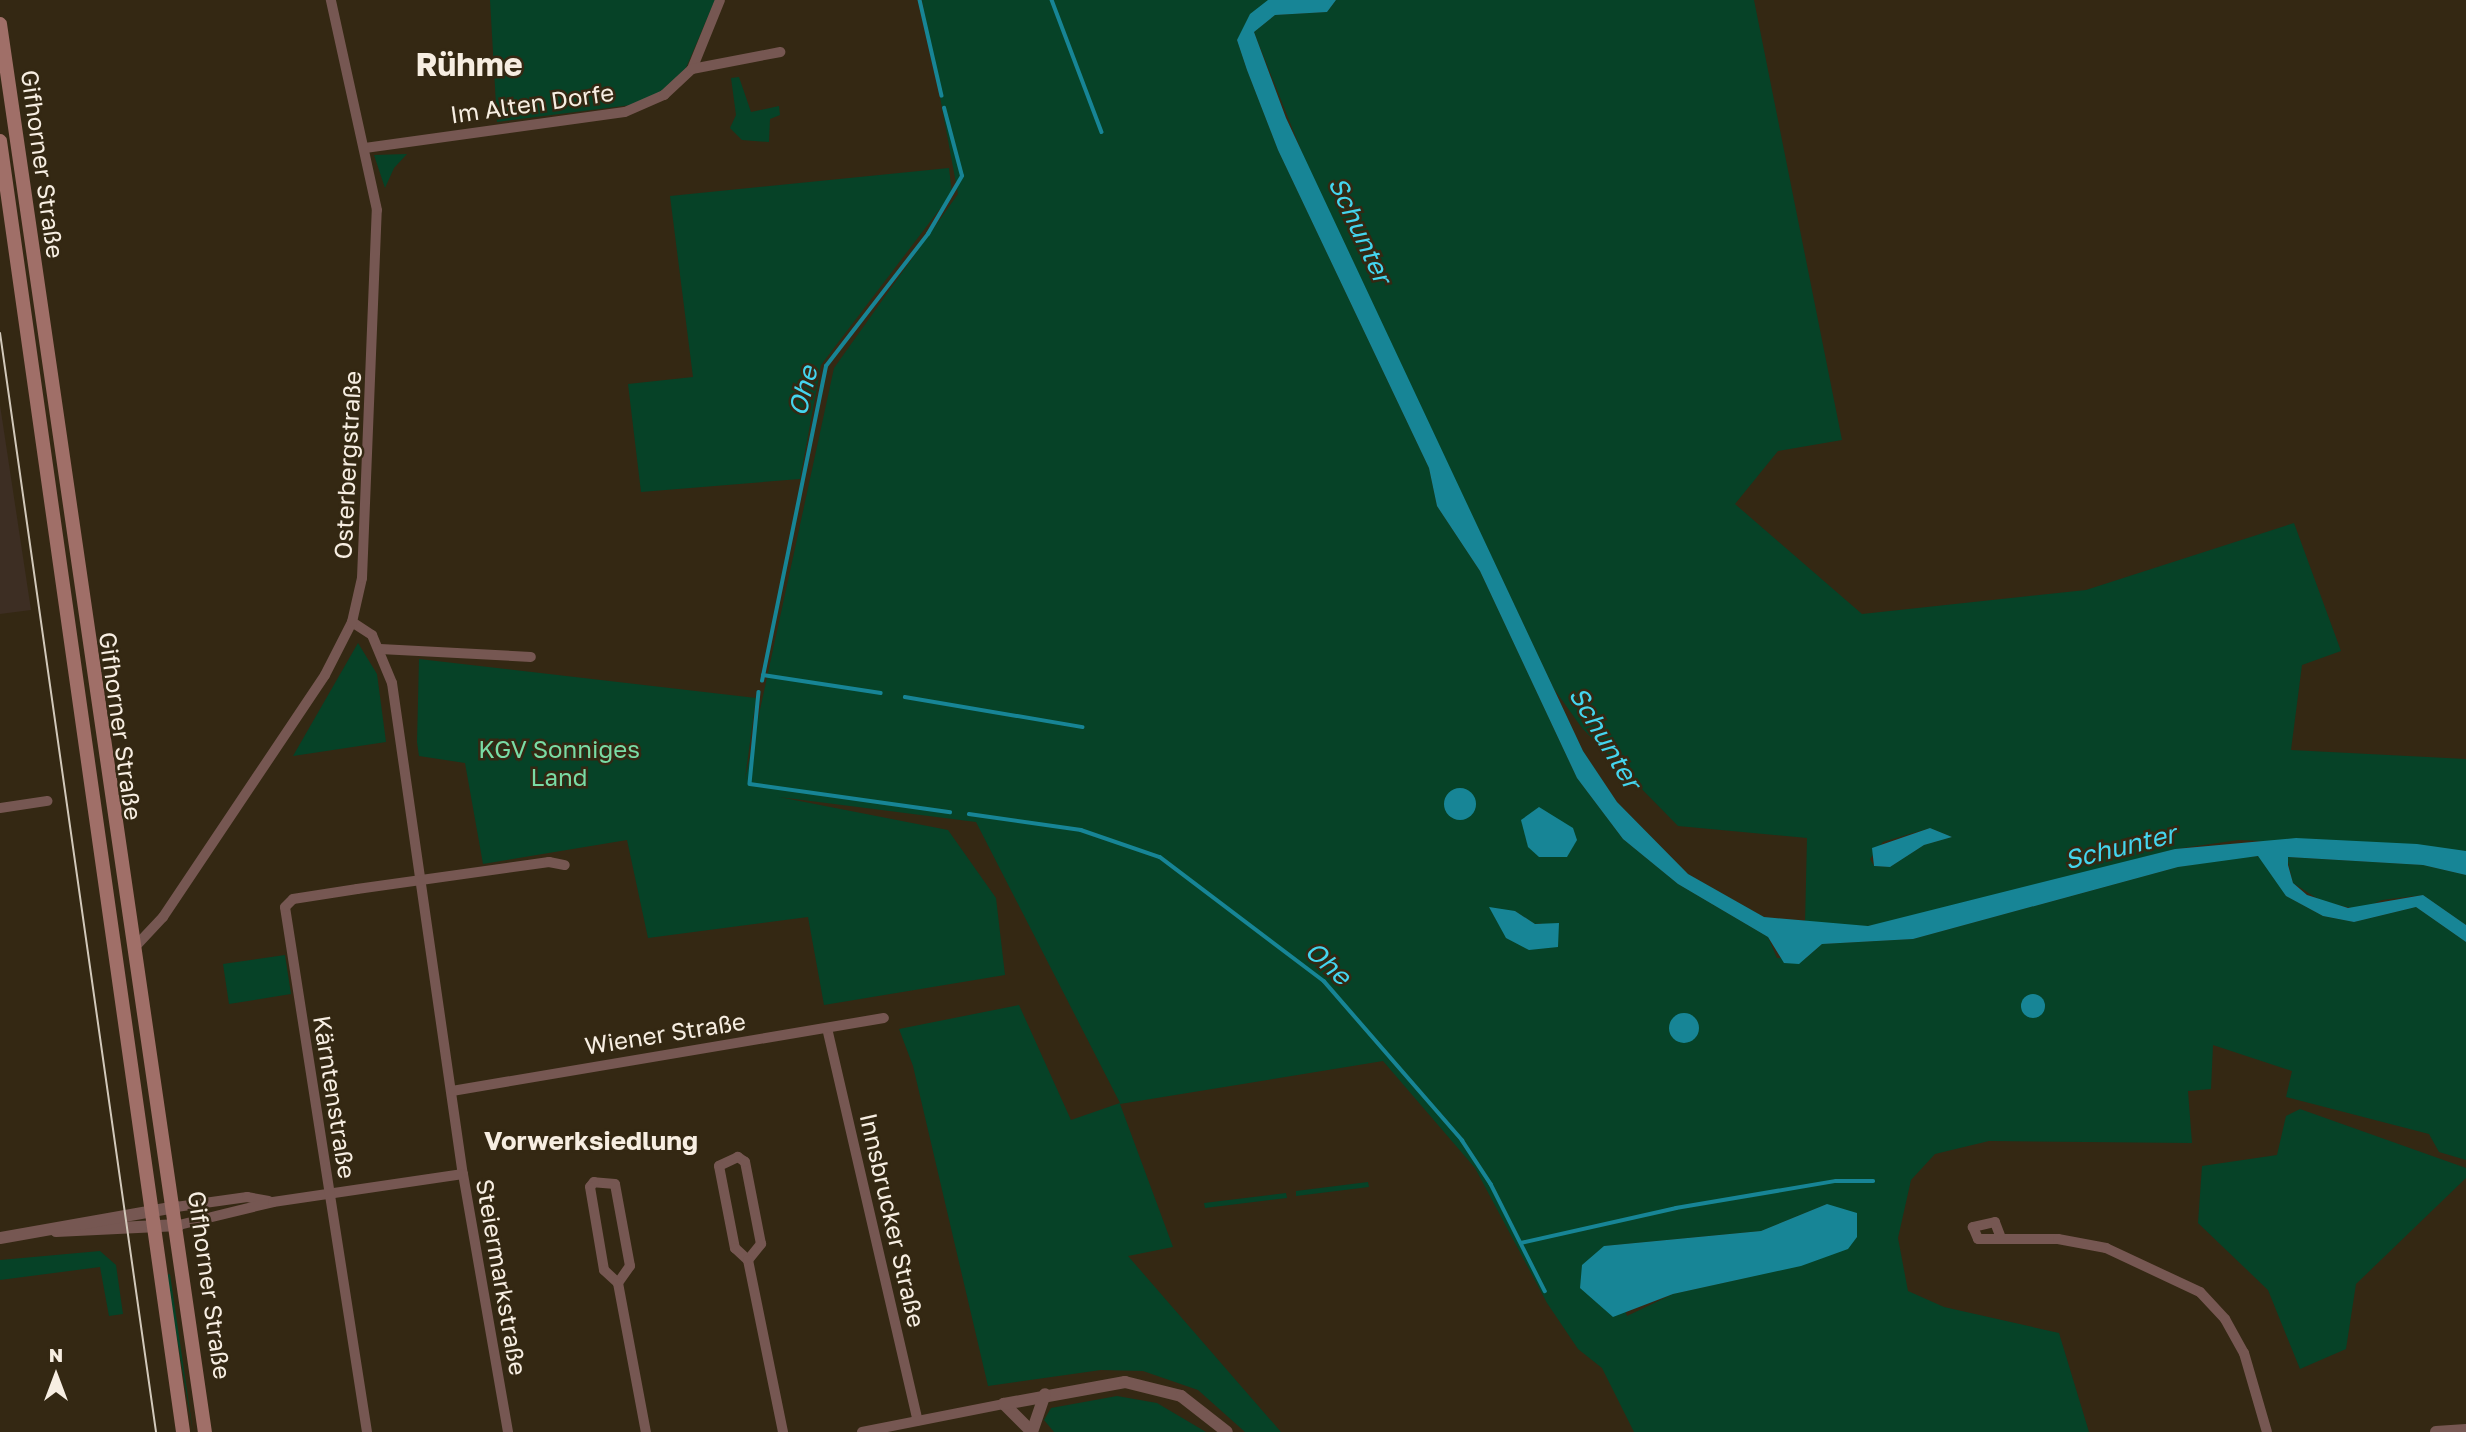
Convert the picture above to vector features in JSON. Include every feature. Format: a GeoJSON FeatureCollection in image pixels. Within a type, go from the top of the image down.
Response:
{"type":"FeatureCollection","features":[{"type":"Feature","properties":{"kind":"main road","name":"Gifhorner Straße"},"geometry":{"type":"LineString","coordinates":[[0,24],[131,952],[179,1225],[205,1432]]}},
{"type":"Feature","properties":{"kind":"main road","name":"Gifhorner Straße"},"geometry":{"type":"LineString","coordinates":[[0,141],[183,1432]]}},
{"type":"Feature","properties":{"kind":"street","name":"Osterbergstraße"},"geometry":{"type":"LineString","coordinates":[[131,952],[145,939],[272,757],[352,622],[368,533],[377,210],[331,0]]}},
{"type":"Feature","properties":{"kind":"street","name":"Im Alten Dorfe"},"geometry":{"type":"LineString","coordinates":[[365,148],[625,112],[664,96],[692,69],[720,0]]}},
{"type":"Feature","properties":{"kind":"street"},"geometry":{"type":"LineString","coordinates":[[692,69],[780,52]]}},
{"type":"Feature","properties":{"kind":"street","name":"Steiermarkstraße"},"geometry":{"type":"LineString","coordinates":[[352,622],[380,649],[396,703],[463,1174],[508,1432]]}},
{"type":"Feature","properties":{"kind":"street"},"geometry":{"type":"LineString","coordinates":[[380,649],[531,657]]}},
{"type":"Feature","properties":{"kind":"street"},"geometry":{"type":"LineString","coordinates":[[0,808],[47,801]]}},
{"type":"Feature","properties":{"kind":"street"},"geometry":{"type":"LineString","coordinates":[[420,880],[565,865]]}},
{"type":"Feature","properties":{"kind":"street","name":"Kärntenstraße"},"geometry":{"type":"LineString","coordinates":[[368,1432],[285,907],[293,899],[420,880]]}},
{"type":"Feature","properties":{"kind":"street","name":"Wiener Straße"},"geometry":{"type":"LineString","coordinates":[[452,1091],[884,1018]]}},
{"type":"Feature","properties":{"kind":"street","name":"Innsbrucker Straße"},"geometry":{"type":"LineString","coordinates":[[827,1028],[918,1421]]}},
{"type":"Feature","properties":{"kind":"street"},"geometry":{"type":"LineString","coordinates":[[748,1260],[761,1244],[745,1162],[738,1157],[719,1166],[735,1248],[748,1260],[783,1432]]}},
{"type":"Feature","properties":{"kind":"street"},"geometry":{"type":"LineString","coordinates":[[52,1231],[153,1229],[273,1202],[463,1174]]}},
{"type":"Feature","properties":{"kind":"street"},"geometry":{"type":"LineString","coordinates":[[618,1283],[630,1266],[615,1184],[594,1182],[590,1187],[604,1270],[618,1283],[646,1432]]}},
{"type":"Feature","properties":{"kind":"street"},"geometry":{"type":"LineString","coordinates":[[0,1238],[247,1197],[273,1202]]}},
{"type":"Feature","properties":{"kind":"street"},"geometry":{"type":"LineString","coordinates":[[2001,1238],[2106,1248],[2200,1292],[2244,1353],[2267,1432]]}},
{"type":"Feature","properties":{"kind":"street"},"geometry":{"type":"LineString","coordinates":[[862,1432],[1102,1383],[1143,1384],[1181,1396],[1227,1432]]}},
{"type":"Feature","properties":{"kind":"street"},"geometry":{"type":"LineString","coordinates":[[1032,1432],[1035,1407],[1045,1394]]}},
{"type":"Feature","properties":{"kind":"street"},"geometry":{"type":"LineString","coordinates":[[1021,1400],[1032,1432]]}},
{"type":"Feature","properties":{"kind":"street"},"geometry":{"type":"LineString","coordinates":[[1004,1404],[1032,1432]]}},
{"type":"Feature","properties":{"kind":"street"},"geometry":{"type":"LineString","coordinates":[[2437,1432],[2466,1430]]}},
{"type":"Feature","properties":{"kind":"shaded area"},"geometry":{"type":"Polygon","coordinates":[[[0,405],[31,610],[0,614],[0,405]]]}},
{"type":"Feature","properties":{"kind":"green space"},"geometry":{"type":"Polygon","coordinates":[[[490,0],[715,0],[686,68],[656,96],[631,105],[497,122],[490,0]]]}},
{"type":"Feature","properties":{"kind":"green space","name":"KGV Sonniges Land"},"geometry":{"type":"Polygon","coordinates":[[[922,0],[1271,0],[1237,40],[1278,150],[1429,468],[1437,506],[1480,571],[1577,778],[1623,839],[1678,884],[1768,937],[1777,958],[1805,959],[1822,944],[1913,939],[2178,867],[2243,857],[2263,856],[2286,896],[2323,916],[2354,922],[2416,907],[2466,942],[2466,1160],[2439,1152],[2429,1134],[2286,1097],[2292,1071],[2213,1045],[2211,1089],[2188,1091],[2192,1143],[1989,1141],[1935,1154],[1911,1180],[1898,1238],[1908,1291],[1944,1307],[2059,1333],[2089,1432],[1634,1432],[1602,1368],[1578,1349],[1547,1303],[1475,1168],[1383,1061],[1120,1104],[1173,1247],[1128,1256],[1281,1432],[1245,1432],[1198,1390],[1143,1371],[1101,1370],[988,1386],[913,1066],[899,1029],[1019,1005],[1071,1120],[1120,1103],[976,822],[779,797],[948,830],[996,898],[1005,975],[824,1005],[808,917],[648,938],[627,840],[483,864],[465,763],[419,756],[417,742],[419,659],[756,698],[745,779],[834,368],[958,194],[922,0]],[[1515,911],[1506,938],[1542,923],[1535,924],[1515,911]],[[1827,1204],[1761,1231],[1604,1246],[1627,1316],[1673,1294],[1754,1276],[1827,1204]]]}},
{"type":"Feature","properties":{"kind":"green space"},"geometry":{"type":"Polygon","coordinates":[[[1336,0],[1754,0],[1842,440],[1778,451],[1735,504],[1862,614],[2086,590],[2294,523],[2341,651],[2302,665],[2291,750],[2466,759],[2466,851],[2239,840],[2175,849],[1912,918],[1868,926],[1805,924],[1807,838],[1678,826],[1582,728],[1554,689],[1313,180],[1254,32],[1275,15],[1327,12],[1336,0]],[[1930,828],[1883,842],[1870,859],[1874,866],[1890,867],[1924,845],[1952,837],[1930,828]]]}},
{"type":"Feature","properties":{"kind":"green space"},"geometry":{"type":"Polygon","coordinates":[[[739,77],[751,112],[779,106],[780,115],[770,119],[769,142],[742,140],[730,128],[736,115],[731,78],[739,77]]]}},
{"type":"Feature","properties":{"kind":"green space"},"geometry":{"type":"Polygon","coordinates":[[[407,154],[394,168],[385,188],[374,155],[407,154]]]}},
{"type":"Feature","properties":{"kind":"green space"},"geometry":{"type":"Polygon","coordinates":[[[949,168],[952,193],[821,365],[800,479],[641,492],[628,384],[693,377],[670,196],[949,168]]]}},
{"type":"Feature","properties":{"kind":"green space"},"geometry":{"type":"Polygon","coordinates":[[[358,643],[377,674],[386,742],[293,756],[358,643]]]}},
{"type":"Feature","properties":{"kind":"green space"},"geometry":{"type":"Polygon","coordinates":[[[2287,857],[2423,865],[2466,875],[2466,925],[2423,895],[2382,900],[2360,910],[2321,901],[2293,883],[2287,857]]]}},
{"type":"Feature","properties":{"kind":"green space"},"geometry":{"type":"Polygon","coordinates":[[[285,955],[291,994],[229,1004],[223,964],[285,955]]]}},
{"type":"Feature","properties":{"kind":"green space"},"geometry":{"type":"Polygon","coordinates":[[[2300,1109],[2466,1168],[2466,1178],[2356,1284],[2346,1349],[2300,1369],[2268,1290],[2198,1223],[2202,1166],[2277,1155],[2286,1116],[2300,1109]]]}},
{"type":"Feature","properties":{"kind":"green space"},"geometry":{"type":"Polygon","coordinates":[[[1368,1182],[1369,1187],[1296,1196],[1296,1191],[1368,1182]]]}},
{"type":"Feature","properties":{"kind":"green space"},"geometry":{"type":"Polygon","coordinates":[[[1286,1193],[1287,1198],[1205,1208],[1204,1203],[1286,1193]]]}},
{"type":"Feature","properties":{"kind":"green space"},"geometry":{"type":"Polygon","coordinates":[[[100,1251],[116,1265],[123,1314],[109,1316],[100,1267],[0,1280],[0,1260],[100,1251]]]}},
{"type":"Feature","properties":{"kind":"green space"},"geometry":{"type":"Polygon","coordinates":[[[170,1274],[193,1432],[166,1275],[170,1274]]]}},
{"type":"Feature","properties":{"kind":"green space"},"geometry":{"type":"Polygon","coordinates":[[[1117,1396],[1157,1403],[1206,1432],[1054,1432],[1044,1420],[1051,1408],[1117,1396]]]}},
{"type":"Feature","properties":{"kind":"water"},"geometry":{"type":"Polygon","coordinates":[[[1268,0],[1336,0],[1327,12],[1275,15],[1254,32],[1286,118],[1583,751],[1617,802],[1688,874],[1764,917],[1868,926],[2175,849],[2296,838],[2417,844],[2466,851],[2466,875],[2423,865],[2288,857],[2288,865],[2293,883],[2307,895],[2348,908],[2423,895],[2466,925],[2466,942],[2416,907],[2354,922],[2323,916],[2286,896],[2258,856],[2178,867],[1913,939],[1822,944],[1799,964],[1784,963],[1768,937],[1678,884],[1623,839],[1577,778],[1480,571],[1437,506],[1429,468],[1278,150],[1247,70],[1237,40],[1250,14],[1268,0]]]}},
{"type":"Feature","properties":{"kind":"water"},"geometry":{"type":"Polygon","coordinates":[[[1460,788],[1471,793],[1476,804],[1471,815],[1460,820],[1449,815],[1444,804],[1449,793],[1460,788]]]}},
{"type":"Feature","properties":{"kind":"water"},"geometry":{"type":"Polygon","coordinates":[[[1539,807],[1573,828],[1577,840],[1567,857],[1539,857],[1528,847],[1521,820],[1539,807]]]}},
{"type":"Feature","properties":{"kind":"water"},"geometry":{"type":"Polygon","coordinates":[[[1930,828],[1952,837],[1924,845],[1890,867],[1874,866],[1872,848],[1930,828]]]}},
{"type":"Feature","properties":{"kind":"water"},"geometry":{"type":"Polygon","coordinates":[[[1489,907],[1515,911],[1535,924],[1559,923],[1558,947],[1529,950],[1506,938],[1489,907]]]}},
{"type":"Feature","properties":{"kind":"water"},"geometry":{"type":"Polygon","coordinates":[[[2033,994],[2044,1001],[2045,1006],[2038,1017],[2033,1018],[2022,1011],[2021,1006],[2028,995],[2033,994]]]}},
{"type":"Feature","properties":{"kind":"water"},"geometry":{"type":"Polygon","coordinates":[[[1684,1013],[1695,1017],[1699,1028],[1695,1039],[1684,1043],[1673,1039],[1669,1028],[1673,1017],[1684,1013]]]}},
{"type":"Feature","properties":{"kind":"water"},"geometry":{"type":"Polygon","coordinates":[[[1827,1204],[1857,1213],[1857,1237],[1848,1249],[1801,1266],[1673,1294],[1613,1317],[1580,1288],[1582,1265],[1604,1246],[1761,1231],[1827,1204]]]}},
{"type":"Feature","properties":{"kind":"waterway","name":"Ohe"},"geometry":{"type":"LineString","coordinates":[[920,0],[942,96]]}},
{"type":"Feature","properties":{"kind":"waterway"},"geometry":{"type":"LineString","coordinates":[[1052,0],[1102,132]]}},
{"type":"Feature","properties":{"kind":"waterway","name":"Ohe"},"geometry":{"type":"LineString","coordinates":[[762,681],[826,366],[928,234],[962,176],[944,108]]}},
{"type":"Feature","properties":{"kind":"waterway"},"geometry":{"type":"LineString","coordinates":[[763,675],[881,693]]}},
{"type":"Feature","properties":{"kind":"waterway","name":"Ohe"},"geometry":{"type":"LineString","coordinates":[[759,692],[750,784],[950,812]]}},
{"type":"Feature","properties":{"kind":"waterway"},"geometry":{"type":"LineString","coordinates":[[905,697],[1082,727]]}},
{"type":"Feature","properties":{"kind":"waterway","name":"Ohe"},"geometry":{"type":"LineString","coordinates":[[969,814],[1081,830],[1160,857],[1324,981],[1462,1140],[1491,1184],[1545,1291]]}},
{"type":"Feature","properties":{"kind":"waterway"},"geometry":{"type":"LineString","coordinates":[[1521,1243],[1676,1208],[1836,1181],[1873,1181]]}},
{"type":"Feature","properties":{"kind":"tram line"},"geometry":{"type":"LineString","coordinates":[[0,333],[156,1432]]}},
{"type":"Feature","properties":{"kind":"district","name":"Rühme"},"geometry":{"type":"Point","coordinates":[469,64]}},
{"type":"Feature","properties":{"kind":"district","name":"Vorwerksiedlung"},"geometry":{"type":"Point","coordinates":[591,1141]}},
{"type":"Feature","properties":{"kind":"water label","name":"Schunter"},"geometry":{"type":"Point","coordinates":[1360,230]}},
{"type":"Feature","properties":{"kind":"water label","name":"Schunter"},"geometry":{"type":"Point","coordinates":[1605,738]}},
{"type":"Feature","properties":{"kind":"water label","name":"Schunter"},"geometry":{"type":"Point","coordinates":[2120,847]}}]}
